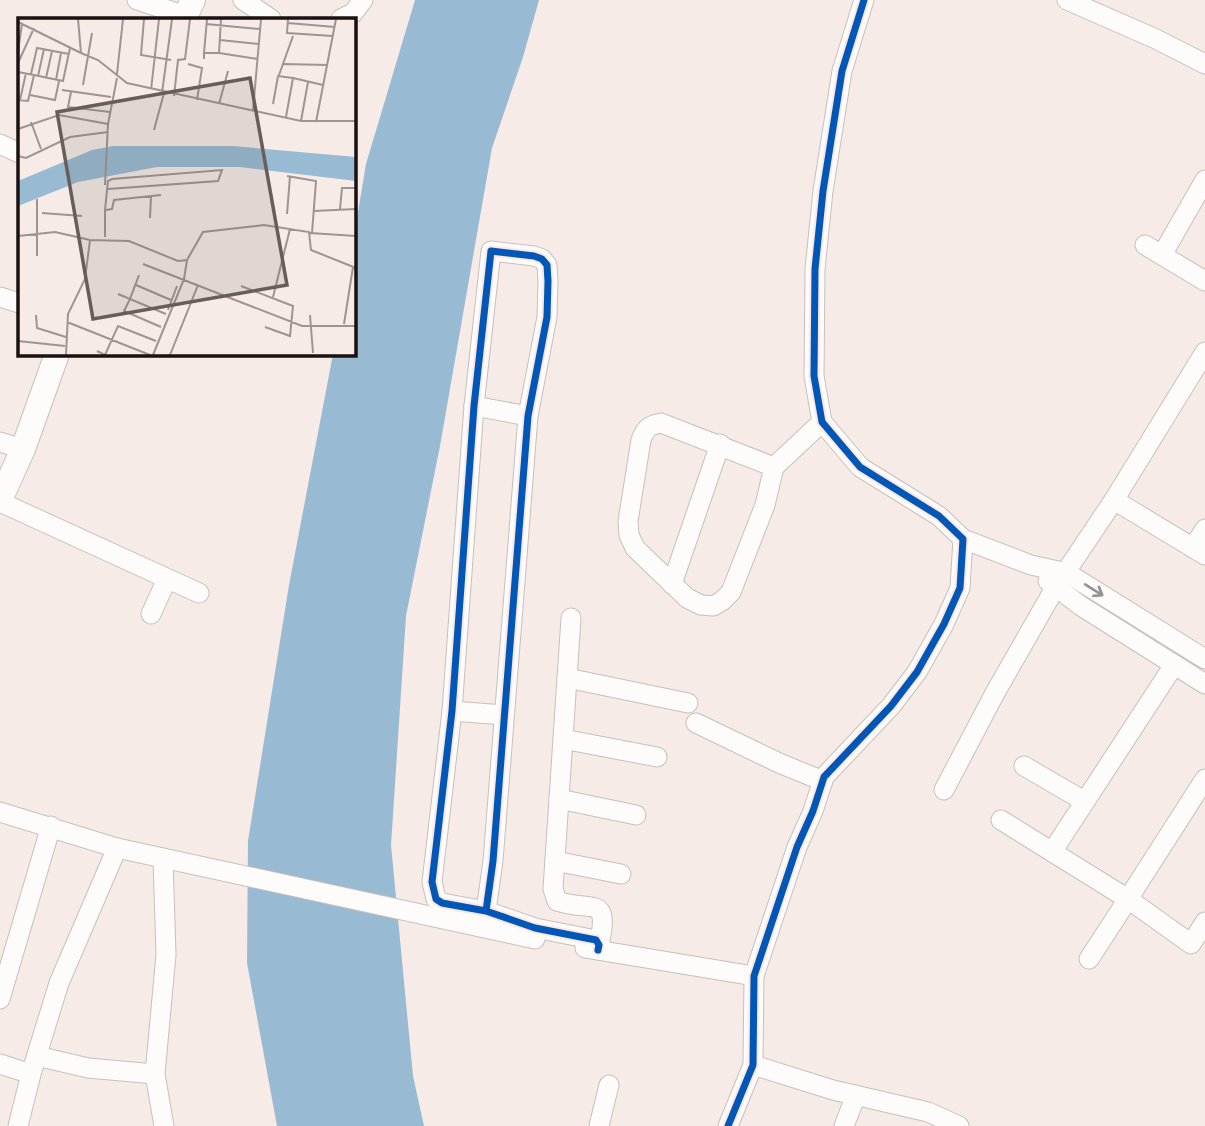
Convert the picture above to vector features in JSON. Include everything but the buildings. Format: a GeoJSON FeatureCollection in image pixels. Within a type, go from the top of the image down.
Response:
{"type":"FeatureCollection","features":[{"type":"Feature","properties":{"kind":"main road"},"geometry":{"type":"LineString","coordinates":[[0,501],[11,445],[56,355]]}},
{"type":"Feature","properties":{"kind":"street"},"geometry":{"type":"LineString","coordinates":[[136,0],[188,12]]}},
{"type":"Feature","properties":{"kind":"street"},"geometry":{"type":"LineString","coordinates":[[243,0],[270,18]]}},
{"type":"Feature","properties":{"kind":"street"},"geometry":{"type":"LineString","coordinates":[[343,18],[354,13],[363,0]]}},
{"type":"Feature","properties":{"kind":"street"},"geometry":{"type":"LineString","coordinates":[[864,0],[842,71],[814,269],[814,376],[822,422],[860,467],[939,516],[963,539],[1031,565],[1205,659]]}},
{"type":"Feature","properties":{"kind":"street"},"geometry":{"type":"LineString","coordinates":[[1068,0],[1156,38],[1205,64]]}},
{"type":"Feature","properties":{"kind":"street"},"geometry":{"type":"LineString","coordinates":[[0,144],[18,153]]}},
{"type":"Feature","properties":{"kind":"street"},"geometry":{"type":"LineString","coordinates":[[1162,255],[1205,180]]}},
{"type":"Feature","properties":{"kind":"street"},"geometry":{"type":"LineString","coordinates":[[1144,245],[1205,281]]}},
{"type":"Feature","properties":{"kind":"street"},"geometry":{"type":"LineString","coordinates":[[486,911],[528,416],[547,317],[548,281],[547,265],[542,259],[491,251],[474,406],[452,711],[433,889],[436,899],[442,903],[486,911],[535,928],[596,940],[599,947]]}},
{"type":"Feature","properties":{"kind":"street"},"geometry":{"type":"LineString","coordinates":[[0,297],[18,303]]}},
{"type":"Feature","properties":{"kind":"street"},"geometry":{"type":"LineString","coordinates":[[944,790],[995,693],[1061,581],[1205,352]]}},
{"type":"Feature","properties":{"kind":"street"},"geometry":{"type":"LineString","coordinates":[[474,406],[528,416]]}},
{"type":"Feature","properties":{"kind":"street"},"geometry":{"type":"LineString","coordinates":[[774,467],[661,423],[651,424],[644,430],[640,440],[628,522],[629,535],[635,548],[687,598],[701,605],[713,606],[722,601],[730,592],[765,505],[774,467],[822,422]]}},
{"type":"Feature","properties":{"kind":"street"},"geometry":{"type":"LineString","coordinates":[[672,584],[720,444]]}},
{"type":"Feature","properties":{"kind":"street"},"geometry":{"type":"LineString","coordinates":[[1114,500],[1199,552],[1205,529]]}},
{"type":"Feature","properties":{"kind":"street"},"geometry":{"type":"LineString","coordinates":[[0,501],[199,593]]}},
{"type":"Feature","properties":{"kind":"street"},"geometry":{"type":"LineString","coordinates":[[728,1126],[753,1065],[754,976],[797,847],[824,777],[891,706],[917,672],[960,588],[963,539]]}},
{"type":"Feature","properties":{"kind":"street"},"geometry":{"type":"LineString","coordinates":[[151,614],[167,579]]}},
{"type":"Feature","properties":{"kind":"street"},"geometry":{"type":"LineString","coordinates":[[1061,581],[1174,665],[1205,684]]}},
{"type":"Feature","properties":{"kind":"street"},"geometry":{"type":"LineString","coordinates":[[571,618],[553,889],[556,900],[596,908],[601,912],[604,921],[599,947]]}},
{"type":"Feature","properties":{"kind":"street"},"geometry":{"type":"LineString","coordinates":[[1052,852],[1174,665]]}},
{"type":"Feature","properties":{"kind":"street"},"geometry":{"type":"LineString","coordinates":[[567,678],[688,703]]}},
{"type":"Feature","properties":{"kind":"street"},"geometry":{"type":"LineString","coordinates":[[452,711],[504,715]]}},
{"type":"Feature","properties":{"kind":"street"},"geometry":{"type":"LineString","coordinates":[[696,723],[823,781]]}},
{"type":"Feature","properties":{"kind":"street"},"geometry":{"type":"LineString","coordinates":[[563,739],[657,757]]}},
{"type":"Feature","properties":{"kind":"street"},"geometry":{"type":"LineString","coordinates":[[1024,766],[1084,801]]}},
{"type":"Feature","properties":{"kind":"street"},"geometry":{"type":"LineString","coordinates":[[1089,959],[1205,779]]}},
{"type":"Feature","properties":{"kind":"street"},"geometry":{"type":"LineString","coordinates":[[559,799],[636,815]]}},
{"type":"Feature","properties":{"kind":"street"},"geometry":{"type":"LineString","coordinates":[[0,812],[117,848],[163,859],[540,940],[599,947],[754,976]]}},
{"type":"Feature","properties":{"kind":"street"},"geometry":{"type":"LineString","coordinates":[[1001,820],[1128,899],[1198,949],[1205,922]]}},
{"type":"Feature","properties":{"kind":"street"},"geometry":{"type":"LineString","coordinates":[[0,999],[51,826]]}},
{"type":"Feature","properties":{"kind":"street"},"geometry":{"type":"LineString","coordinates":[[18,1126],[59,983],[117,848]]}},
{"type":"Feature","properties":{"kind":"street"},"geometry":{"type":"LineString","coordinates":[[163,859],[166,955],[155,1074],[164,1126]]}},
{"type":"Feature","properties":{"kind":"street"},"geometry":{"type":"LineString","coordinates":[[555,861],[621,874]]}},
{"type":"Feature","properties":{"kind":"street"},"geometry":{"type":"LineString","coordinates":[[0,1064],[155,1074]]}},
{"type":"Feature","properties":{"kind":"street"},"geometry":{"type":"LineString","coordinates":[[753,1065],[856,1095],[928,1112],[959,1126]]}},
{"type":"Feature","properties":{"kind":"street"},"geometry":{"type":"LineString","coordinates":[[599,1126],[609,1085]]}},
{"type":"Feature","properties":{"kind":"street"},"geometry":{"type":"LineString","coordinates":[[844,1126],[856,1095]]}},
{"type":"Feature","properties":{"kind":"water"},"geometry":{"type":"Polygon","coordinates":[[[415,0],[539,0],[492,148],[440,446],[406,616],[391,845],[413,1076],[424,1126],[277,1126],[247,963],[248,841],[289,585],[333,355],[355,355],[355,230],[366,164],[415,0]]]}},
{"type":"Feature","properties":{"kind":"cycle path"},"geometry":{"type":"LineString","coordinates":[[728,1126],[753,1065],[754,976],[797,847],[824,777],[891,706],[917,672],[944,624],[960,588],[963,539],[939,516],[860,467],[822,422],[814,376],[815,269],[823,191],[842,71],[864,0]]}},
{"type":"Feature","properties":{"kind":"cycle path"},"geometry":{"type":"LineString","coordinates":[[486,911],[493,861],[528,416],[547,317],[548,281],[547,265],[542,259],[491,251],[474,406],[452,711],[432,882],[436,899],[442,903],[486,911],[535,928],[596,940],[598,950]]}}]}
